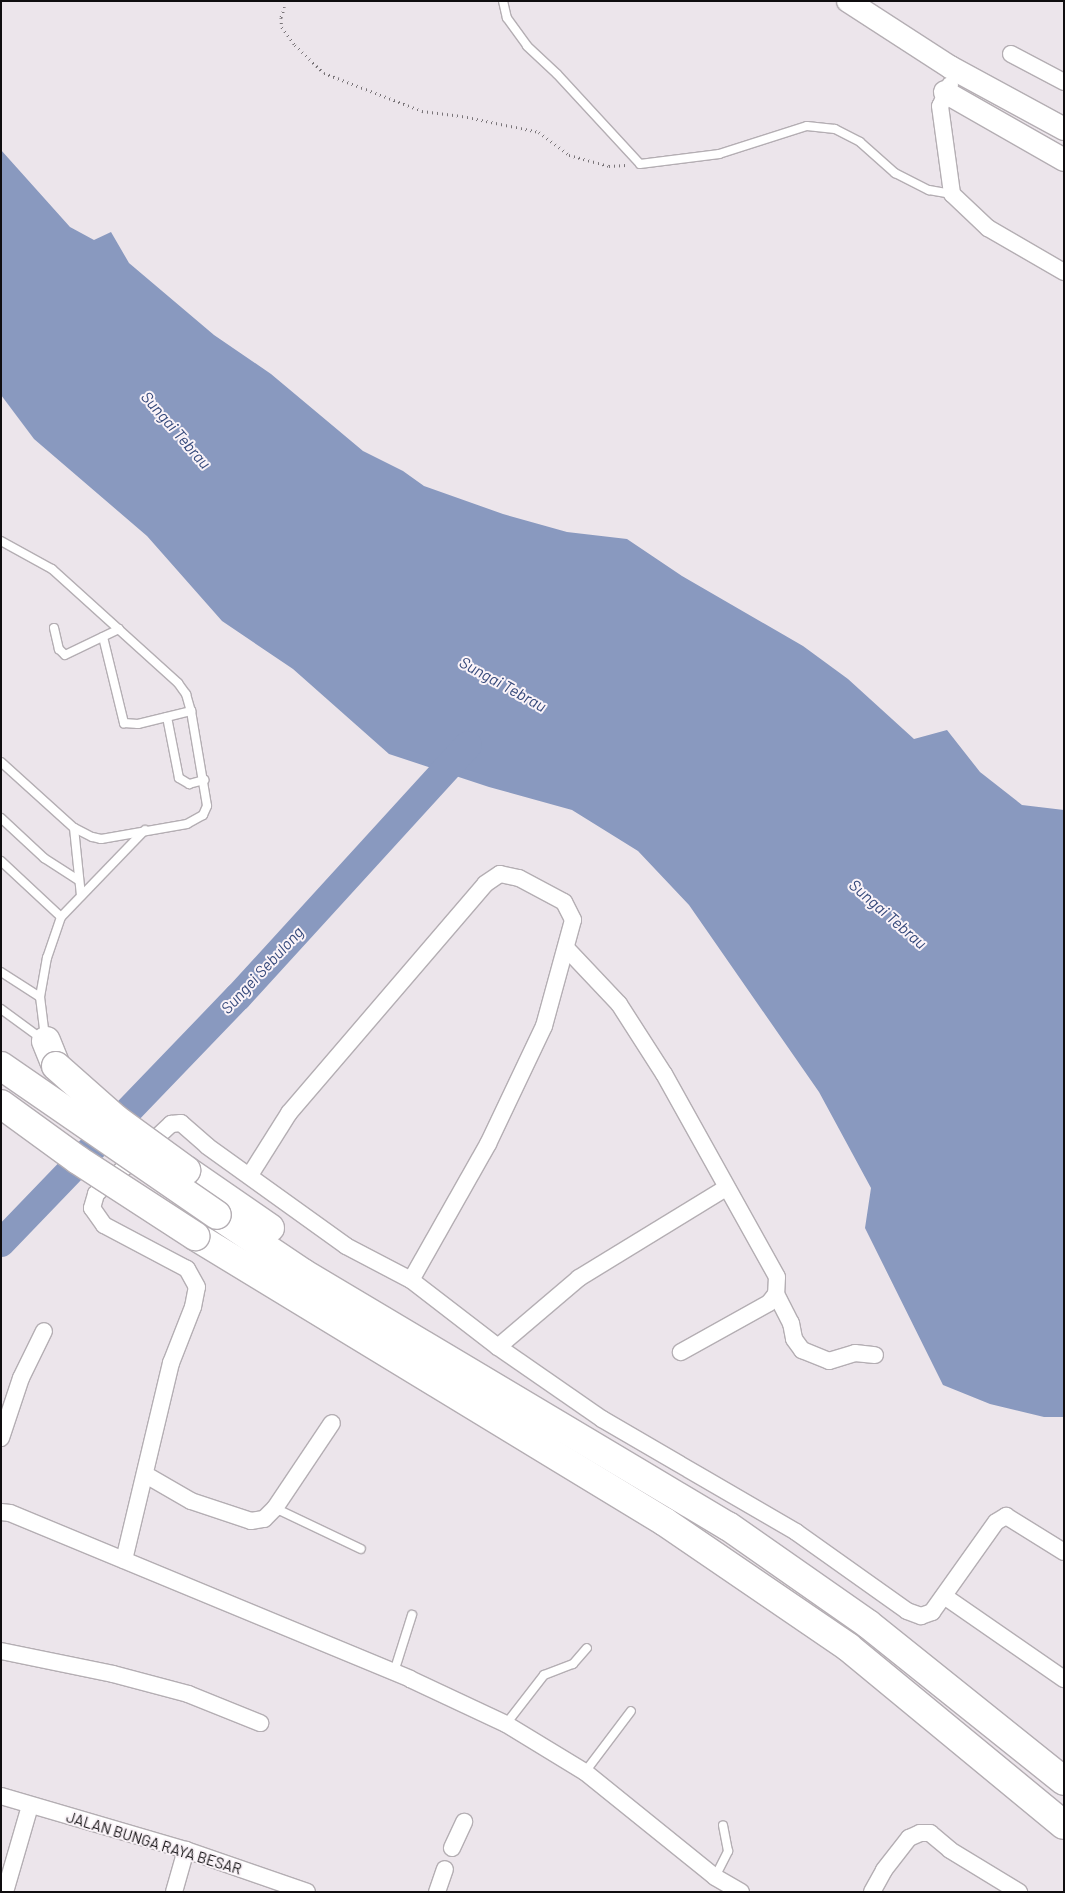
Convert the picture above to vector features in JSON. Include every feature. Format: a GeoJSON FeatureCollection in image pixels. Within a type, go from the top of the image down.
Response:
{"type":"FeatureCollection","features":[{"type":"Feature","properties":{"kind":"highway"},"geometry":{"type":"LineString","coordinates":[[46,1041],[56,1066],[116,1118],[186,1170],[318,1260],[388,1322]]}},
{"type":"Feature","properties":{"kind":"highway"},"geometry":{"type":"LineString","coordinates":[[1,1066],[217,1216],[303,1273],[728,1526],[868,1624],[1064,1781]]}},
{"type":"Feature","properties":{"kind":"highway"},"geometry":{"type":"LineString","coordinates":[[1,1104],[78,1160],[195,1236],[665,1522],[848,1647],[1064,1824]]}},
{"type":"Feature","properties":{"kind":"street"},"geometry":{"type":"LineString","coordinates":[[848,1],[960,72],[1064,129]]}},
{"type":"Feature","properties":{"kind":"street"},"geometry":{"type":"LineString","coordinates":[[1011,54],[1064,82]]}},
{"type":"Feature","properties":{"kind":"street"},"geometry":{"type":"LineString","coordinates":[[960,72],[945,92],[940,113],[952,194],[988,228],[1064,272]]}},
{"type":"Feature","properties":{"kind":"street"},"geometry":{"type":"LineString","coordinates":[[945,92],[1064,160]]}},
{"type":"Feature","properties":{"kind":"street"},"geometry":{"type":"LineString","coordinates":[[250,1176],[289,1113],[485,884],[500,874],[519,878],[564,902],[573,920],[544,1026],[488,1144],[455,1197],[411,1280]]}},
{"type":"Feature","properties":{"kind":"street"},"geometry":{"type":"LineString","coordinates":[[566,950],[619,1004],[664,1074],[777,1277],[776,1294],[791,1323],[794,1339],[802,1350],[829,1361],[855,1353],[876,1355]]}},
{"type":"Feature","properties":{"kind":"street"},"geometry":{"type":"LineString","coordinates":[[124,1560],[146,1475],[171,1363],[193,1307],[197,1287],[186,1269],[104,1225],[92,1208],[96,1194],[171,1124],[181,1124],[207,1146],[346,1246],[411,1280],[498,1347],[602,1419],[796,1532],[907,1611],[921,1616],[932,1612],[996,1522],[1006,1516],[1015,1519],[1064,1552]]}},
{"type":"Feature","properties":{"kind":"street"},"geometry":{"type":"LineString","coordinates":[[498,1347],[579,1278],[726,1188]]}},
{"type":"Feature","properties":{"kind":"street"},"geometry":{"type":"LineString","coordinates":[[681,1352],[769,1303],[776,1294]]}},
{"type":"Feature","properties":{"kind":"street"},"geometry":{"type":"LineString","coordinates":[[1,1438],[21,1378],[44,1331]]}},
{"type":"Feature","properties":{"kind":"street"},"geometry":{"type":"LineString","coordinates":[[146,1475],[191,1501],[251,1521],[264,1519],[275,1508],[332,1422]]}},
{"type":"Feature","properties":{"kind":"street"},"geometry":{"type":"LineString","coordinates":[[1,1512],[10,1513],[394,1672],[506,1724],[585,1772],[728,1884]]}},
{"type":"Feature","properties":{"kind":"street"},"geometry":{"type":"LineString","coordinates":[[944,1596],[1064,1679]]}},
{"type":"Feature","properties":{"kind":"street"},"geometry":{"type":"LineString","coordinates":[[1,1651],[113,1674],[188,1694],[260,1723]]}},
{"type":"Feature","properties":{"kind":"street","name":"JALAN BUNGA RAYA BESAR"},"geometry":{"type":"LineString","coordinates":[[1,1796],[186,1850],[284,1888],[307,1892]]}},
{"type":"Feature","properties":{"kind":"street"},"geometry":{"type":"LineString","coordinates":[[5,1892],[30,1806]]}},
{"type":"Feature","properties":{"kind":"street"},"geometry":{"type":"LineString","coordinates":[[452,1848],[464,1822]]}},
{"type":"Feature","properties":{"kind":"street"},"geometry":{"type":"LineString","coordinates":[[872,1892],[884,1870],[904,1844],[920,1833],[930,1833],[950,1850],[1019,1892]]}},
{"type":"Feature","properties":{"kind":"street"},"geometry":{"type":"LineString","coordinates":[[174,1892],[186,1850]]}},
{"type":"Feature","properties":{"kind":"street"},"geometry":{"type":"LineString","coordinates":[[437,1892],[444,1869]]}},
{"type":"Feature","properties":{"kind":"lane"},"geometry":{"type":"LineString","coordinates":[[503,1],[507,18],[527,46],[557,74],[640,164],[719,154],[807,126],[835,129],[860,142],[895,172],[929,190],[952,194]]}},
{"type":"Feature","properties":{"kind":"lane"},"geometry":{"type":"LineString","coordinates":[[1,541],[52,569],[178,683],[186,694],[191,711],[207,806],[203,815],[186,824],[101,839],[74,828],[1,762]]}},
{"type":"Feature","properties":{"kind":"lane"},"geometry":{"type":"LineString","coordinates":[[54,628],[58,648],[64,655],[119,629]]}},
{"type":"Feature","properties":{"kind":"lane"},"geometry":{"type":"LineString","coordinates":[[103,637],[124,723],[138,724],[191,711]]}},
{"type":"Feature","properties":{"kind":"lane"},"geometry":{"type":"LineString","coordinates":[[167,717],[179,778],[189,784],[204,780]]}},
{"type":"Feature","properties":{"kind":"lane"},"geometry":{"type":"LineString","coordinates":[[1,818],[44,858],[78,880]]}},
{"type":"Feature","properties":{"kind":"lane"},"geometry":{"type":"LineString","coordinates":[[74,828],[81,896]]}},
{"type":"Feature","properties":{"kind":"lane"},"geometry":{"type":"LineString","coordinates":[[46,1041],[40,998],[47,958],[61,917],[146,830]]}},
{"type":"Feature","properties":{"kind":"lane"},"geometry":{"type":"LineString","coordinates":[[1,861],[61,917]]}},
{"type":"Feature","properties":{"kind":"lane"},"geometry":{"type":"LineString","coordinates":[[1,972],[40,998]]}},
{"type":"Feature","properties":{"kind":"lane"},"geometry":{"type":"LineString","coordinates":[[1,1009],[46,1041]]}},
{"type":"Feature","properties":{"kind":"lane"},"geometry":{"type":"LineString","coordinates":[[275,1508],[361,1549]]}},
{"type":"Feature","properties":{"kind":"lane"},"geometry":{"type":"LineString","coordinates":[[394,1672],[412,1615]]}},
{"type":"Feature","properties":{"kind":"lane"},"geometry":{"type":"LineString","coordinates":[[506,1724],[544,1675],[573,1664],[587,1648]]}},
{"type":"Feature","properties":{"kind":"lane"},"geometry":{"type":"LineString","coordinates":[[585,1772],[631,1710]]}},
{"type":"Feature","properties":{"kind":"lane"},"geometry":{"type":"LineString","coordinates":[[723,1825],[728,1851],[728,1884]]}},
{"type":"Feature","properties":{"kind":"path"},"geometry":{"type":"LineString","coordinates":[[285,7],[281,18],[282,27],[295,45],[324,73],[422,111],[462,116],[539,132],[570,155],[609,166],[640,164]]}},
{"type":"Feature","properties":{"kind":"water","name":"Sungai Tebrau"},"geometry":{"type":"Polygon","coordinates":[[[1,150],[70,227],[94,240],[111,232],[129,263],[214,335],[271,374],[363,451],[403,471],[424,486],[503,514],[567,532],[627,539],[682,576],[803,646],[848,679],[914,739],[947,730],[980,772],[1022,805],[1064,810],[1064,1417],[1044,1417],[990,1404],[943,1385],[865,1228],[871,1188],[819,1092],[689,905],[638,851],[572,810],[489,787],[389,754],[293,669],[222,621],[147,536],[34,439],[1,395],[1,150]]]}},
{"type":"Feature","properties":{"kind":"waterway","name":"Sungei Sebulong"},"geometry":{"type":"LineString","coordinates":[[1,1243],[238,997],[468,745]]}}]}
